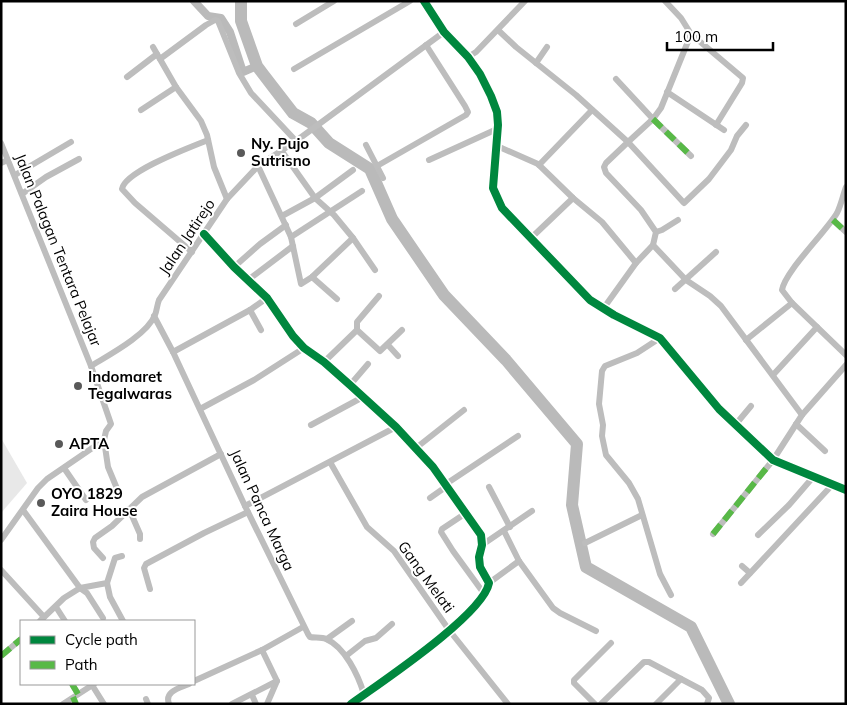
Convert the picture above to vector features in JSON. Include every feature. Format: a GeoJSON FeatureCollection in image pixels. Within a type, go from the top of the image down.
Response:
{"type":"FeatureCollection","features":[{"type":"Feature","properties":{"kind":"street"},"geometry":{"type":"LineString","coordinates":[[296,24],[334,1]]}},
{"type":"Feature","properties":{"kind":"street"},"geometry":{"type":"LineString","coordinates":[[294,69],[410,1]]}},
{"type":"Feature","properties":{"kind":"street"},"geometry":{"type":"LineString","coordinates":[[424,1],[444,32],[480,74],[491,96],[497,112],[498,129],[493,188],[502,208],[590,300],[603,309],[660,338],[719,408],[773,460],[845,487]]}},
{"type":"Feature","properties":{"kind":"street"},"geometry":{"type":"LineString","coordinates":[[468,58],[525,1]]}},
{"type":"Feature","properties":{"kind":"street"},"geometry":{"type":"LineString","coordinates":[[666,1],[681,18],[691,34],[743,78],[742,83],[716,125]]}},
{"type":"Feature","properties":{"kind":"street"},"geometry":{"type":"LineString","coordinates":[[127,78],[206,25],[215,20],[218,21],[239,73],[252,93],[296,141]]}},
{"type":"Feature","properties":{"kind":"street"},"geometry":{"type":"LineString","coordinates":[[498,30],[516,48],[576,95],[628,142],[684,203],[709,179],[731,150],[737,136],[746,125]]}},
{"type":"Feature","properties":{"kind":"street"},"geometry":{"type":"LineString","coordinates":[[377,166],[445,128],[468,112],[426,46],[444,32]]}},
{"type":"Feature","properties":{"kind":"street"},"geometry":{"type":"LineString","coordinates":[[603,309],[636,263],[653,245],[656,232],[641,210],[604,170],[606,163],[653,119],[661,108],[691,34]]}},
{"type":"Feature","properties":{"kind":"street","name":"Jalan Jatirejo"},"geometry":{"type":"LineString","coordinates":[[91,366],[127,344],[142,331],[154,316],[160,300],[228,199],[258,166],[296,141],[426,46]]}},
{"type":"Feature","properties":{"kind":"street"},"geometry":{"type":"LineString","coordinates":[[153,47],[176,87],[201,121],[208,140],[214,167],[228,199]]}},
{"type":"Feature","properties":{"kind":"street"},"geometry":{"type":"LineString","coordinates":[[536,63],[546,47]]}},
{"type":"Feature","properties":{"kind":"street"},"geometry":{"type":"LineString","coordinates":[[616,79],[691,156]]}},
{"type":"Feature","properties":{"kind":"street"},"geometry":{"type":"LineString","coordinates":[[141,110],[176,87]]}},
{"type":"Feature","properties":{"kind":"street"},"geometry":{"type":"LineString","coordinates":[[667,92],[724,130]]}},
{"type":"Feature","properties":{"kind":"street"},"geometry":{"type":"LineString","coordinates":[[539,165],[592,110]]}},
{"type":"Feature","properties":{"kind":"street"},"geometry":{"type":"LineString","coordinates":[[429,160],[498,129]]}},
{"type":"Feature","properties":{"kind":"street"},"geometry":{"type":"LineString","coordinates":[[192,252],[135,203],[122,189],[122,185],[134,174],[148,166],[208,140]]}},
{"type":"Feature","properties":{"kind":"street"},"geometry":{"type":"LineString","coordinates":[[15,175],[71,142]]}},
{"type":"Feature","properties":{"kind":"street","name":"Jalan Palagan Tentara Pelajar"},"geometry":{"type":"LineString","coordinates":[[1,143],[110,416],[111,424],[106,431],[104,440]]}},
{"type":"Feature","properties":{"kind":"street"},"geometry":{"type":"LineString","coordinates":[[366,145],[383,178]]}},
{"type":"Feature","properties":{"kind":"street"},"geometry":{"type":"LineString","coordinates":[[497,146],[539,165],[573,198],[602,222],[636,263]]}},
{"type":"Feature","properties":{"kind":"street"},"geometry":{"type":"LineString","coordinates":[[281,150],[315,198],[331,212],[353,238],[375,270]]}},
{"type":"Feature","properties":{"kind":"street"},"geometry":{"type":"LineString","coordinates":[[22,194],[46,177],[79,159]]}},
{"type":"Feature","properties":{"kind":"street"},"geometry":{"type":"LineString","coordinates":[[1,163],[8,160]]}},
{"type":"Feature","properties":{"kind":"street"},"geometry":{"type":"LineString","coordinates":[[258,166],[291,237],[300,283],[302,284],[312,277],[353,238]]}},
{"type":"Feature","properties":{"kind":"street"},"geometry":{"type":"LineString","coordinates":[[282,216],[315,198],[353,170]]}},
{"type":"Feature","properties":{"kind":"street"},"geometry":{"type":"LineString","coordinates":[[846,187],[838,212],[782,286],[783,294],[846,354]]}},
{"type":"Feature","properties":{"kind":"street"},"geometry":{"type":"LineString","coordinates":[[291,237],[362,191]]}},
{"type":"Feature","properties":{"kind":"street"},"geometry":{"type":"LineString","coordinates":[[530,238],[573,198]]}},
{"type":"Feature","properties":{"kind":"street"},"geometry":{"type":"LineString","coordinates":[[656,232],[678,220]]}},
{"type":"Feature","properties":{"kind":"street"},"geometry":{"type":"LineString","coordinates":[[832,220],[846,232]]}},
{"type":"Feature","properties":{"kind":"street"},"geometry":{"type":"LineString","coordinates":[[234,267],[260,244],[286,225]]}},
{"type":"Feature","properties":{"kind":"street"},"geometry":{"type":"LineString","coordinates":[[204,234],[234,267],[268,298],[293,336],[304,348],[324,362],[396,427],[447,485],[481,535],[480,567],[489,583]]}},
{"type":"Feature","properties":{"kind":"street"},"geometry":{"type":"LineString","coordinates":[[653,245],[686,280],[721,306],[802,415]]}},
{"type":"Feature","properties":{"kind":"street"},"geometry":{"type":"LineString","coordinates":[[248,280],[292,246]]}},
{"type":"Feature","properties":{"kind":"street"},"geometry":{"type":"LineString","coordinates":[[675,289],[716,252]]}},
{"type":"Feature","properties":{"kind":"street"},"geometry":{"type":"LineString","coordinates":[[312,277],[337,299]]}},
{"type":"Feature","properties":{"kind":"street"},"geometry":{"type":"LineString","coordinates":[[380,296],[356,322],[357,330],[379,351],[388,345],[402,330]]}},
{"type":"Feature","properties":{"kind":"street"},"geometry":{"type":"LineString","coordinates":[[173,352],[250,310],[268,298]]}},
{"type":"Feature","properties":{"kind":"street"},"geometry":{"type":"LineString","coordinates":[[746,340],[792,303]]}},
{"type":"Feature","properties":{"kind":"street"},"geometry":{"type":"LineString","coordinates":[[250,310],[261,330]]}},
{"type":"Feature","properties":{"kind":"street","name":"Jalan Panca Marga"},"geometry":{"type":"LineString","coordinates":[[154,316],[173,352],[303,627]]}},
{"type":"Feature","properties":{"kind":"street"},"geometry":{"type":"LineString","coordinates":[[773,375],[818,327]]}},
{"type":"Feature","properties":{"kind":"street"},"geometry":{"type":"LineString","coordinates":[[324,362],[357,330]]}},
{"type":"Feature","properties":{"kind":"street"},"geometry":{"type":"LineString","coordinates":[[660,338],[637,353],[604,366],[599,404],[604,446],[610,461],[629,483],[638,499],[660,574],[671,595]]}},
{"type":"Feature","properties":{"kind":"street"},"geometry":{"type":"LineString","coordinates":[[388,345],[398,356]]}},
{"type":"Feature","properties":{"kind":"street"},"geometry":{"type":"LineString","coordinates":[[200,409],[254,380],[304,348]]}},
{"type":"Feature","properties":{"kind":"street"},"geometry":{"type":"LineString","coordinates":[[350,385],[368,364]]}},
{"type":"Feature","properties":{"kind":"street"},"geometry":{"type":"LineString","coordinates":[[712,534],[773,460],[802,415],[846,365]]}},
{"type":"Feature","properties":{"kind":"street"},"geometry":{"type":"LineString","coordinates":[[311,425],[363,397]]}},
{"type":"Feature","properties":{"kind":"street"},"geometry":{"type":"LineString","coordinates":[[736,424],[751,406]]}},
{"type":"Feature","properties":{"kind":"street"},"geometry":{"type":"LineString","coordinates":[[416,448],[464,410]]}},
{"type":"Feature","properties":{"kind":"street"},"geometry":{"type":"LineString","coordinates":[[796,424],[825,451]]}},
{"type":"Feature","properties":{"kind":"street"},"geometry":{"type":"LineString","coordinates":[[150,588],[144,568],[146,564],[396,427]]}},
{"type":"Feature","properties":{"kind":"street"},"geometry":{"type":"LineString","coordinates":[[430,498],[518,436]]}},
{"type":"Feature","properties":{"kind":"street"},"geometry":{"type":"LineString","coordinates":[[1,540],[47,479],[104,440],[108,467],[118,491]]}},
{"type":"Feature","properties":{"kind":"street"},"geometry":{"type":"LineString","coordinates":[[103,558],[94,548],[93,542],[95,538],[112,526],[142,497],[221,454]]}},
{"type":"Feature","properties":{"kind":"street","name":"Gang Melati"},"geometry":{"type":"LineString","coordinates":[[330,462],[367,527],[394,551],[449,630],[508,704]]}},
{"type":"Feature","properties":{"kind":"street"},"geometry":{"type":"LineString","coordinates":[[64,468],[86,500]]}},
{"type":"Feature","properties":{"kind":"street"},"geometry":{"type":"LineString","coordinates":[[758,535],[789,505],[814,476]]}},
{"type":"Feature","properties":{"kind":"street"},"geometry":{"type":"LineString","coordinates":[[741,583],[833,484]]}},
{"type":"Feature","properties":{"kind":"street"},"geometry":{"type":"LineString","coordinates":[[489,487],[519,561],[553,608],[596,631]]}},
{"type":"Feature","properties":{"kind":"street"},"geometry":{"type":"LineString","coordinates":[[129,509],[140,538]]}},
{"type":"Feature","properties":{"kind":"street"},"geometry":{"type":"LineString","coordinates":[[23,510],[80,588],[87,593],[103,618]]}},
{"type":"Feature","properties":{"kind":"street"},"geometry":{"type":"LineString","coordinates":[[482,545],[532,511]]}},
{"type":"Feature","properties":{"kind":"street"},"geometry":{"type":"LineString","coordinates":[[466,513],[442,529],[441,532],[453,552],[485,595]]}},
{"type":"Feature","properties":{"kind":"street"},"geometry":{"type":"LineString","coordinates":[[585,544],[642,515]]}},
{"type":"Feature","properties":{"kind":"street"},"geometry":{"type":"LineString","coordinates":[[122,556],[115,558],[108,583],[110,597],[122,620]]}},
{"type":"Feature","properties":{"kind":"street"},"geometry":{"type":"LineString","coordinates":[[351,704],[411,662],[449,630],[485,595],[489,583],[519,561]]}},
{"type":"Feature","properties":{"kind":"street"},"geometry":{"type":"LineString","coordinates":[[742,566],[750,573]]}},
{"type":"Feature","properties":{"kind":"street"},"geometry":{"type":"LineString","coordinates":[[1,570],[42,619],[64,598],[80,588],[108,583]]}},
{"type":"Feature","properties":{"kind":"street"},"geometry":{"type":"LineString","coordinates":[[56,607],[64,620]]}},
{"type":"Feature","properties":{"kind":"street"},"geometry":{"type":"LineString","coordinates":[[327,639],[352,621]]}},
{"type":"Feature","properties":{"kind":"street"},"geometry":{"type":"LineString","coordinates":[[346,656],[364,641],[376,638],[392,624]]}},
{"type":"Feature","properties":{"kind":"street"},"geometry":{"type":"LineString","coordinates":[[195,682],[262,650],[303,627],[310,637],[327,639],[340,648],[354,668],[364,694]]}},
{"type":"Feature","properties":{"kind":"street"},"geometry":{"type":"LineString","coordinates":[[1,656],[20,641]]}},
{"type":"Feature","properties":{"kind":"street"},"geometry":{"type":"LineString","coordinates":[[595,704],[574,683],[574,680],[611,643]]}},
{"type":"Feature","properties":{"kind":"street"},"geometry":{"type":"LineString","coordinates":[[262,650],[277,681],[267,704]]}},
{"type":"Feature","properties":{"kind":"street"},"geometry":{"type":"LineString","coordinates":[[601,704],[644,662],[649,662],[702,690],[709,698],[707,704]]}},
{"type":"Feature","properties":{"kind":"street"},"geometry":{"type":"LineString","coordinates":[[656,704],[681,679]]}},
{"type":"Feature","properties":{"kind":"street"},"geometry":{"type":"LineString","coordinates":[[232,704],[277,681]]}},
{"type":"Feature","properties":{"kind":"street"},"geometry":{"type":"LineString","coordinates":[[72,685],[76,698]]}},
{"type":"Feature","properties":{"kind":"street"},"geometry":{"type":"LineString","coordinates":[[63,704],[76,698],[92,685]]}},
{"type":"Feature","properties":{"kind":"street"},"geometry":{"type":"LineString","coordinates":[[94,685],[104,704]]}},
{"type":"Feature","properties":{"kind":"street"},"geometry":{"type":"LineString","coordinates":[[169,704],[167,700],[171,692],[187,685]]}},
{"type":"Feature","properties":{"kind":"street"},"geometry":{"type":"LineString","coordinates":[[252,695],[256,704]]}},
{"type":"Feature","properties":{"kind":"shaded area"},"geometry":{"type":"Polygon","coordinates":[[[1,438],[27,483],[1,513],[1,438]]]}},
{"type":"Feature","properties":{"kind":"waterway"},"geometry":{"type":"LineString","coordinates":[[194,1],[208,16],[221,18],[230,32],[243,72],[257,66]]}},
{"type":"Feature","properties":{"kind":"waterway"},"geometry":{"type":"LineString","coordinates":[[241,1],[241,21],[257,66],[263,74],[293,113],[311,123],[329,143],[370,169],[392,219],[444,295],[506,360],[577,444],[572,505],[586,567],[691,627],[729,704]]}},
{"type":"Feature","properties":{"kind":"marked path"},"geometry":{"type":"LineString","coordinates":[[653,119],[691,156]]}},
{"type":"Feature","properties":{"kind":"marked path"},"geometry":{"type":"LineString","coordinates":[[833,220],[846,232]]}},
{"type":"Feature","properties":{"kind":"marked path"},"geometry":{"type":"LineString","coordinates":[[713,534],[773,460]]}},
{"type":"Feature","properties":{"kind":"marked path"},"geometry":{"type":"LineString","coordinates":[[1,656],[20,640]]}},
{"type":"Feature","properties":{"kind":"marked path"},"geometry":{"type":"LineString","coordinates":[[73,685],[78,694]]}},
{"type":"Feature","properties":{"kind":"marked path"},"geometry":{"type":"LineString","coordinates":[[73,697],[76,704]]}},
{"type":"Feature","properties":{"kind":"cycle path"},"geometry":{"type":"LineString","coordinates":[[424,1],[444,32],[468,57],[480,74],[491,96],[497,112],[498,125],[493,188],[502,208],[590,300],[614,315],[660,338],[719,409],[773,460],[846,490]]}},
{"type":"Feature","properties":{"kind":"cycle path"},"geometry":{"type":"LineString","coordinates":[[204,234],[234,267],[267,298],[293,336],[304,348],[324,362],[396,427],[433,467],[481,535],[480,567],[489,583],[483,597],[429,648],[351,704]]}},
{"type":"Feature","properties":{"kind":"place","name":"Ny. Pujo Sutrisno"},"geometry":{"type":"Point","coordinates":[241,153]}},
{"type":"Feature","properties":{"kind":"place","name":"Indomaret Tegalwaras"},"geometry":{"type":"Point","coordinates":[78,386]}},
{"type":"Feature","properties":{"kind":"place","name":"APTA"},"geometry":{"type":"Point","coordinates":[59,444]}},
{"type":"Feature","properties":{"kind":"place","name":"OYO 1829 Zaira House"},"geometry":{"type":"Point","coordinates":[41,503]}}]}
